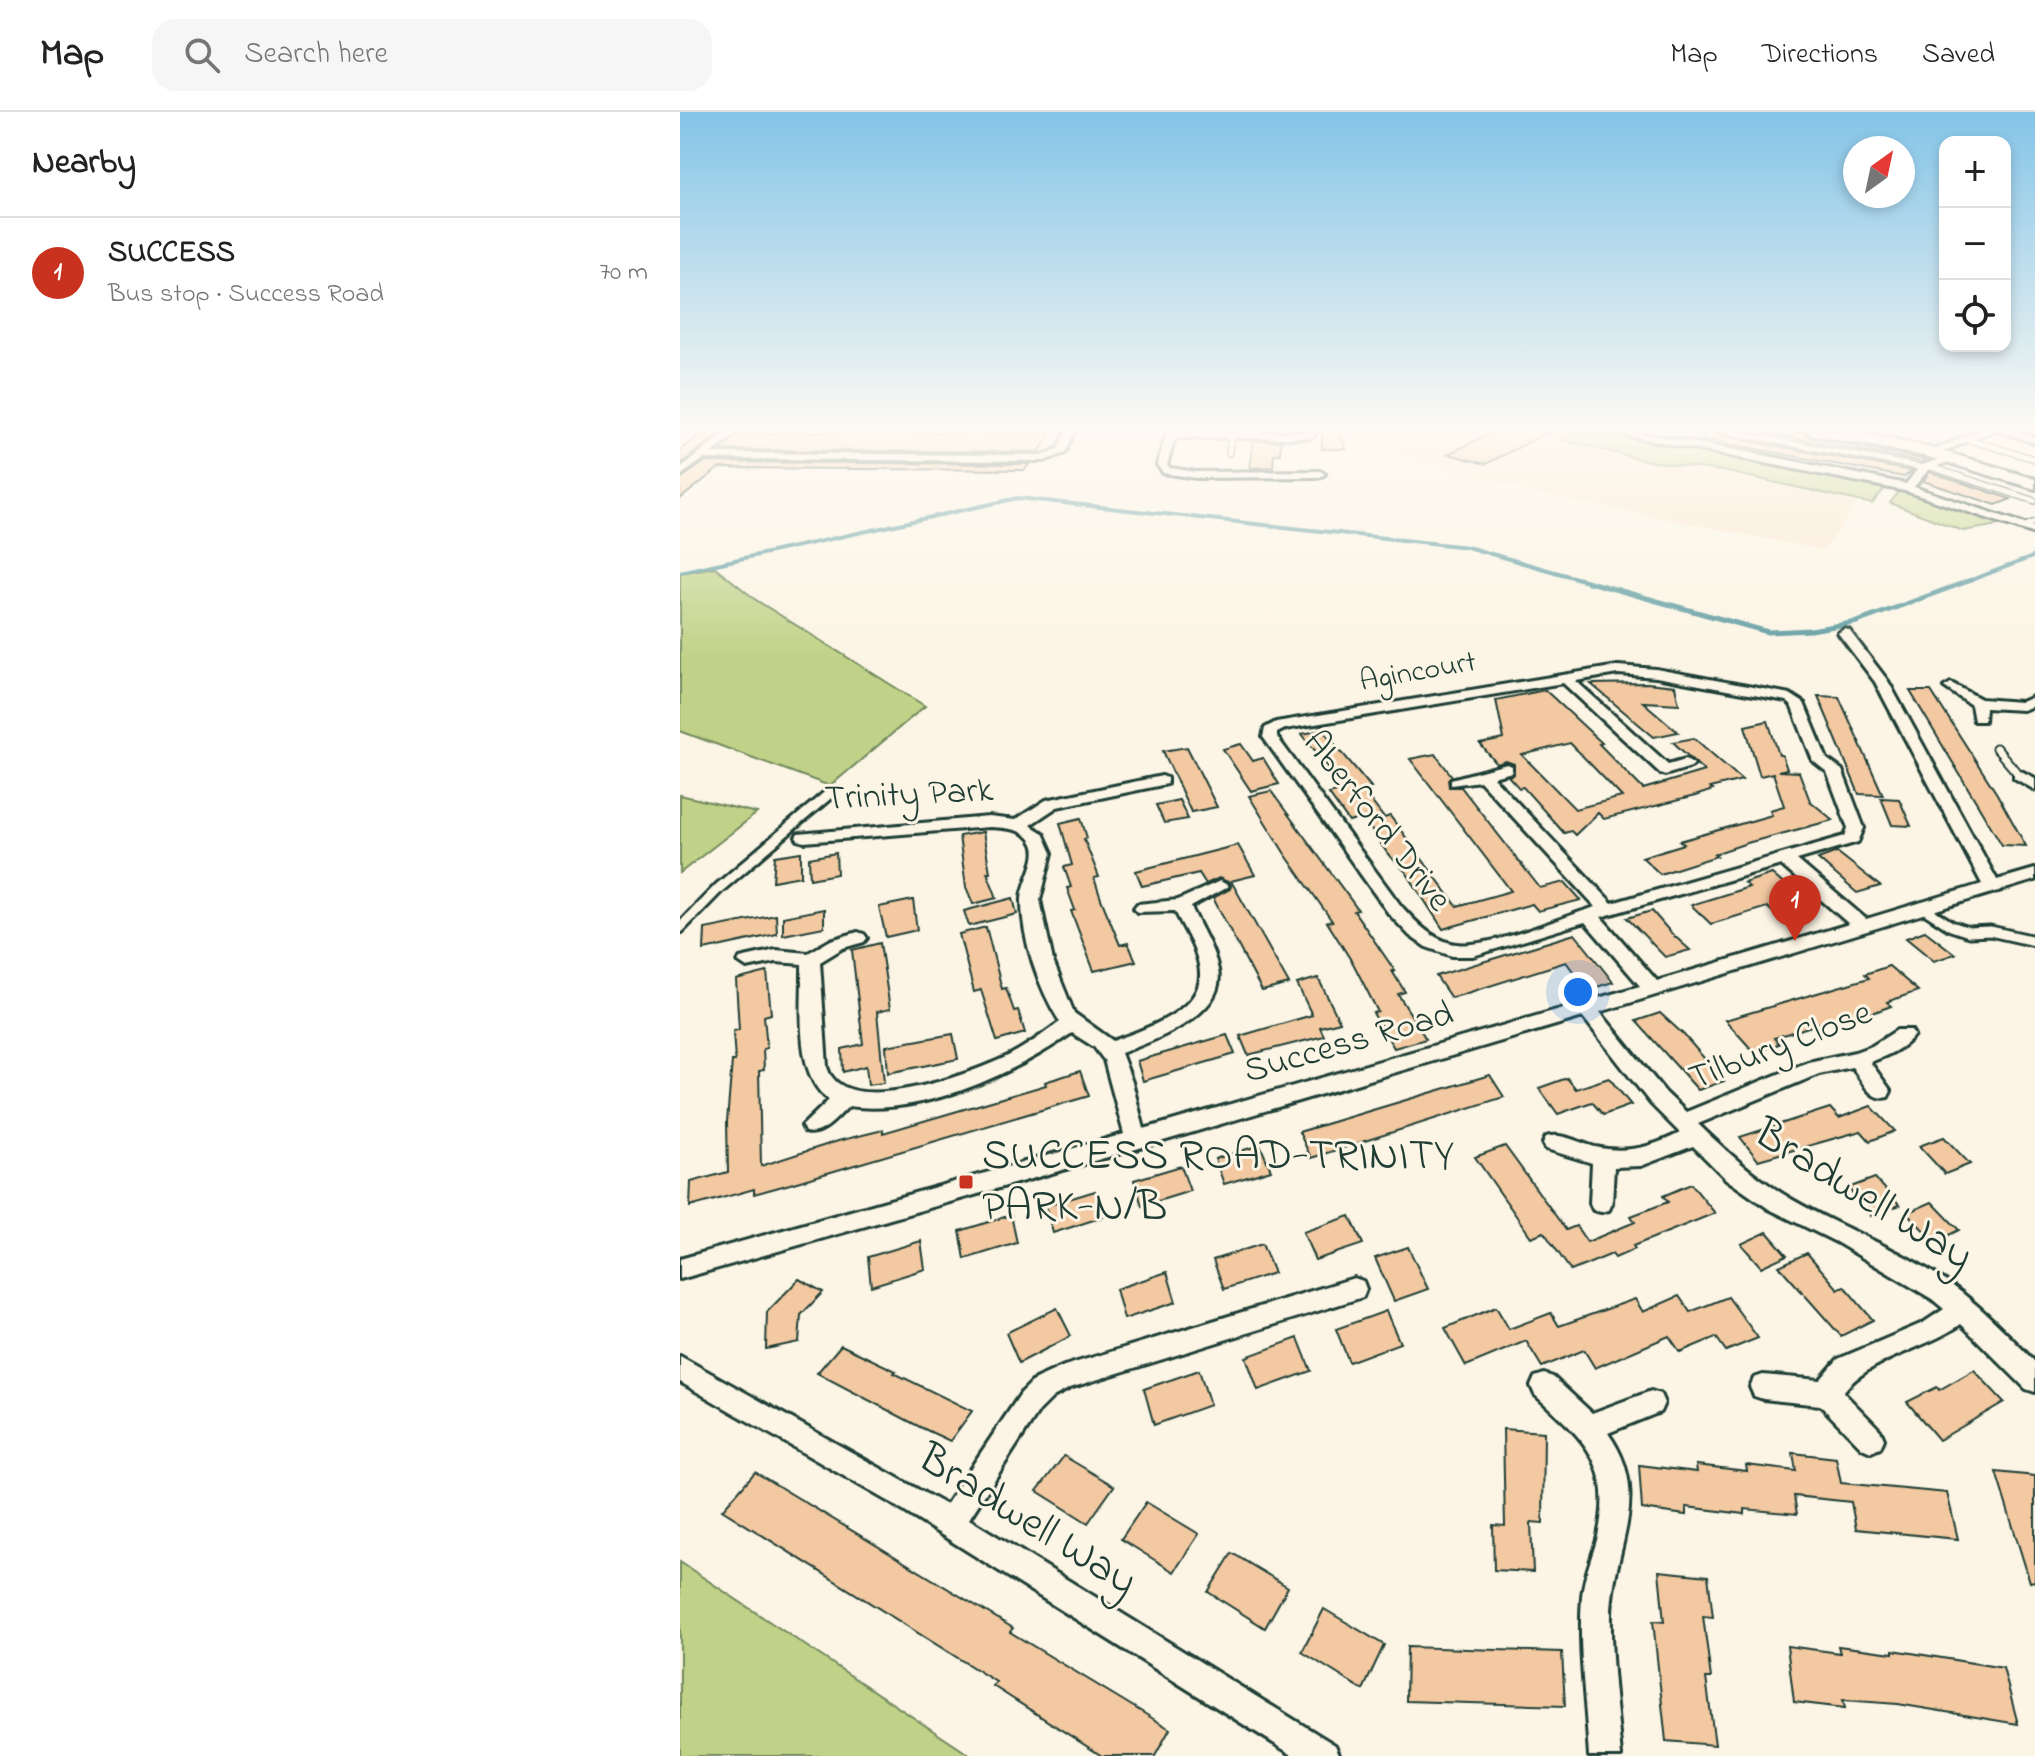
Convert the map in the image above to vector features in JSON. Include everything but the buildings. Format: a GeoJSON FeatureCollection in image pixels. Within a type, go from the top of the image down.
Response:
{"type":"FeatureCollection","features":[{"type":"Feature","properties":{"kind":"street"},"geometry":{"type":"LineString","coordinates":[[1960,506],[2035,531]]}},
{"type":"Feature","properties":{"kind":"street"},"geometry":{"type":"LineString","coordinates":[[1844,633],[1881,681],[1991,885]]}},
{"type":"Feature","properties":{"kind":"street","name":"Agincourt"},"geometry":{"type":"LineString","coordinates":[[1281,725],[1566,679],[1598,671],[1656,673],[1790,698]]}},
{"type":"Feature","properties":{"kind":"street"},"geometry":{"type":"LineString","coordinates":[[1566,679],[1665,770]]}},
{"type":"Feature","properties":{"kind":"street"},"geometry":{"type":"LineString","coordinates":[[1951,687],[1979,710],[2023,706],[2035,700]]}},
{"type":"Feature","properties":{"kind":"street","name":"Aberford Drive"},"geometry":{"type":"LineString","coordinates":[[1281,725],[1270,731],[1270,737],[1411,931],[1434,945],[1464,951],[1852,839],[1856,828],[1834,770],[1820,761],[1797,703],[1790,698]]}},
{"type":"Feature","properties":{"kind":"street"},"geometry":{"type":"LineString","coordinates":[[1647,775],[1686,764]]}},
{"type":"Feature","properties":{"kind":"street"},"geometry":{"type":"LineString","coordinates":[[1456,782],[1507,769]]}},
{"type":"Feature","properties":{"kind":"street"},"geometry":{"type":"LineString","coordinates":[[1483,775],[1608,909]]}},
{"type":"Feature","properties":{"kind":"street"},"geometry":{"type":"LineString","coordinates":[[2019,775],[2035,785]]}},
{"type":"Feature","properties":{"kind":"street","name":"Trinity Park"},"geometry":{"type":"LineString","coordinates":[[1018,825],[1052,803],[1162,781]]}},
{"type":"Feature","properties":{"kind":"street"},"geometry":{"type":"LineString","coordinates":[[1111,791],[1119,807]]}},
{"type":"Feature","properties":{"kind":"street","name":"Trinity Park"},"geometry":{"type":"LineString","coordinates":[[804,837],[989,822],[1018,825],[1030,830],[1043,845],[1044,853],[1032,885],[1032,911],[1052,986],[1060,1007],[1073,1023],[1109,1050]]}},
{"type":"Feature","properties":{"kind":"street"},"geometry":{"type":"LineString","coordinates":[[1786,860],[1863,926]]}},
{"type":"Feature","properties":{"kind":"street","name":"Success Road"},"geometry":{"type":"LineString","coordinates":[[680,1269],[1136,1141],[2035,874]]}},
{"type":"Feature","properties":{"kind":"street"},"geometry":{"type":"LineString","coordinates":[[1143,908],[1181,905],[1220,886]]}},
{"type":"Feature","properties":{"kind":"street"},"geometry":{"type":"LineString","coordinates":[[1136,1141],[1109,1050],[1181,1018],[1207,991],[1210,974],[1181,905]]}},
{"type":"Feature","properties":{"kind":"street"},"geometry":{"type":"LineString","coordinates":[[1589,915],[1653,989]]}},
{"type":"Feature","properties":{"kind":"street"},"geometry":{"type":"LineString","coordinates":[[747,962],[776,956],[811,959],[837,944],[858,938]]}},
{"type":"Feature","properties":{"kind":"street"},"geometry":{"type":"LineString","coordinates":[[811,959],[817,1072],[827,1087],[845,1098],[874,1101],[900,1097],[980,1075],[1008,1064],[1073,1023]]}},
{"type":"Feature","properties":{"kind":"street","name":"Bradwell Way"},"geometry":{"type":"LineString","coordinates":[[1587,1009],[1658,1098],[1734,1173],[1765,1195],[1941,1291],[2035,1380]]}},
{"type":"Feature","properties":{"kind":"street","name":"Tilbury Close"},"geometry":{"type":"LineString","coordinates":[[1554,1143],[1603,1159],[1641,1160],[1659,1155],[1689,1128],[1815,1067],[1857,1059],[1879,1051],[1904,1035]]}},
{"type":"Feature","properties":{"kind":"street"},"geometry":{"type":"LineString","coordinates":[[1857,1059],[1881,1091]]}},
{"type":"Feature","properties":{"kind":"street"},"geometry":{"type":"LineString","coordinates":[[813,1126],[845,1098]]}},
{"type":"Feature","properties":{"kind":"street"},"geometry":{"type":"LineString","coordinates":[[1601,1203],[1603,1159]]}},
{"type":"Feature","properties":{"kind":"street"},"geometry":{"type":"LineString","coordinates":[[950,1524],[1030,1402],[1044,1388],[1064,1378],[1354,1289]]}},
{"type":"Feature","properties":{"kind":"street"},"geometry":{"type":"LineString","coordinates":[[1826,1393],[1847,1367],[1932,1331],[1962,1310]]}},
{"type":"Feature","properties":{"kind":"street","name":"Bradwell Way"},"geometry":{"type":"LineString","coordinates":[[680,1368],[950,1524],[1324,1756]]}},
{"type":"Feature","properties":{"kind":"street"},"geometry":{"type":"LineString","coordinates":[[1544,1386],[1590,1427],[1610,1457],[1618,1486],[1612,1535],[1597,1596],[1605,1756]]}},
{"type":"Feature","properties":{"kind":"street"},"geometry":{"type":"LineString","coordinates":[[1763,1387],[1826,1393],[1871,1439]]}},
{"type":"Feature","properties":{"kind":"street"},"geometry":{"type":"LineString","coordinates":[[1590,1427],[1651,1403]]}},
{"type":"Feature","properties":{"kind":"lane"},"geometry":{"type":"LineString","coordinates":[[2023,527],[2035,522]]}},
{"type":"Feature","properties":{"kind":"lane"},"geometry":{"type":"LineString","coordinates":[[1996,748],[2019,775]]}},
{"type":"Feature","properties":{"kind":"lane"},"geometry":{"type":"LineString","coordinates":[[680,928],[719,888],[829,794]]}},
{"type":"Feature","properties":{"kind":"lane"},"geometry":{"type":"LineString","coordinates":[[1922,907],[1951,926],[1969,932],[1990,931],[2035,941]]}},
{"type":"Feature","properties":{"kind":"shaded area"},"geometry":{"type":"Polygon","coordinates":[[[1598,506],[1856,506],[1824,550],[1598,506]]]}},
{"type":"Feature","properties":{"kind":"green space"},"geometry":{"type":"Polygon","coordinates":[[[1897,506],[1951,506],[2005,524],[1963,531],[1897,506]]]}},
{"type":"Feature","properties":{"kind":"green space"},"geometry":{"type":"Polygon","coordinates":[[[715,567],[756,600],[925,706],[830,786],[680,731],[680,573],[715,567]]]}},
{"type":"Feature","properties":{"kind":"green space"},"geometry":{"type":"Polygon","coordinates":[[[680,795],[757,813],[680,873],[680,795]]]}},
{"type":"Feature","properties":{"kind":"green space"},"geometry":{"type":"Polygon","coordinates":[[[680,1562],[971,1756],[680,1756],[680,1562]]]}},
{"type":"Feature","properties":{"kind":"waterway"},"geometry":{"type":"LineString","coordinates":[[680,572],[983,506]]}},
{"type":"Feature","properties":{"kind":"waterway"},"geometry":{"type":"LineString","coordinates":[[1089,506],[1467,547],[1590,582]]}},
{"type":"Feature","properties":{"kind":"waterway"},"geometry":{"type":"LineString","coordinates":[[1966,582],[2035,556]]}},
{"type":"Feature","properties":{"kind":"waterway"},"geometry":{"type":"LineString","coordinates":[[1582,580],[1768,632],[1811,630],[1857,622],[1971,580]]}},
{"type":"Feature","properties":{"kind":"place","name":"SUCCESS"},"geometry":{"type":"Point","coordinates":[1795,941]}},
{"type":"Feature","properties":{"kind":"place","name":"SUCCESS ROAD-TRINITY PARK-N/B"},"geometry":{"type":"Point","coordinates":[966,1182]}}]}
